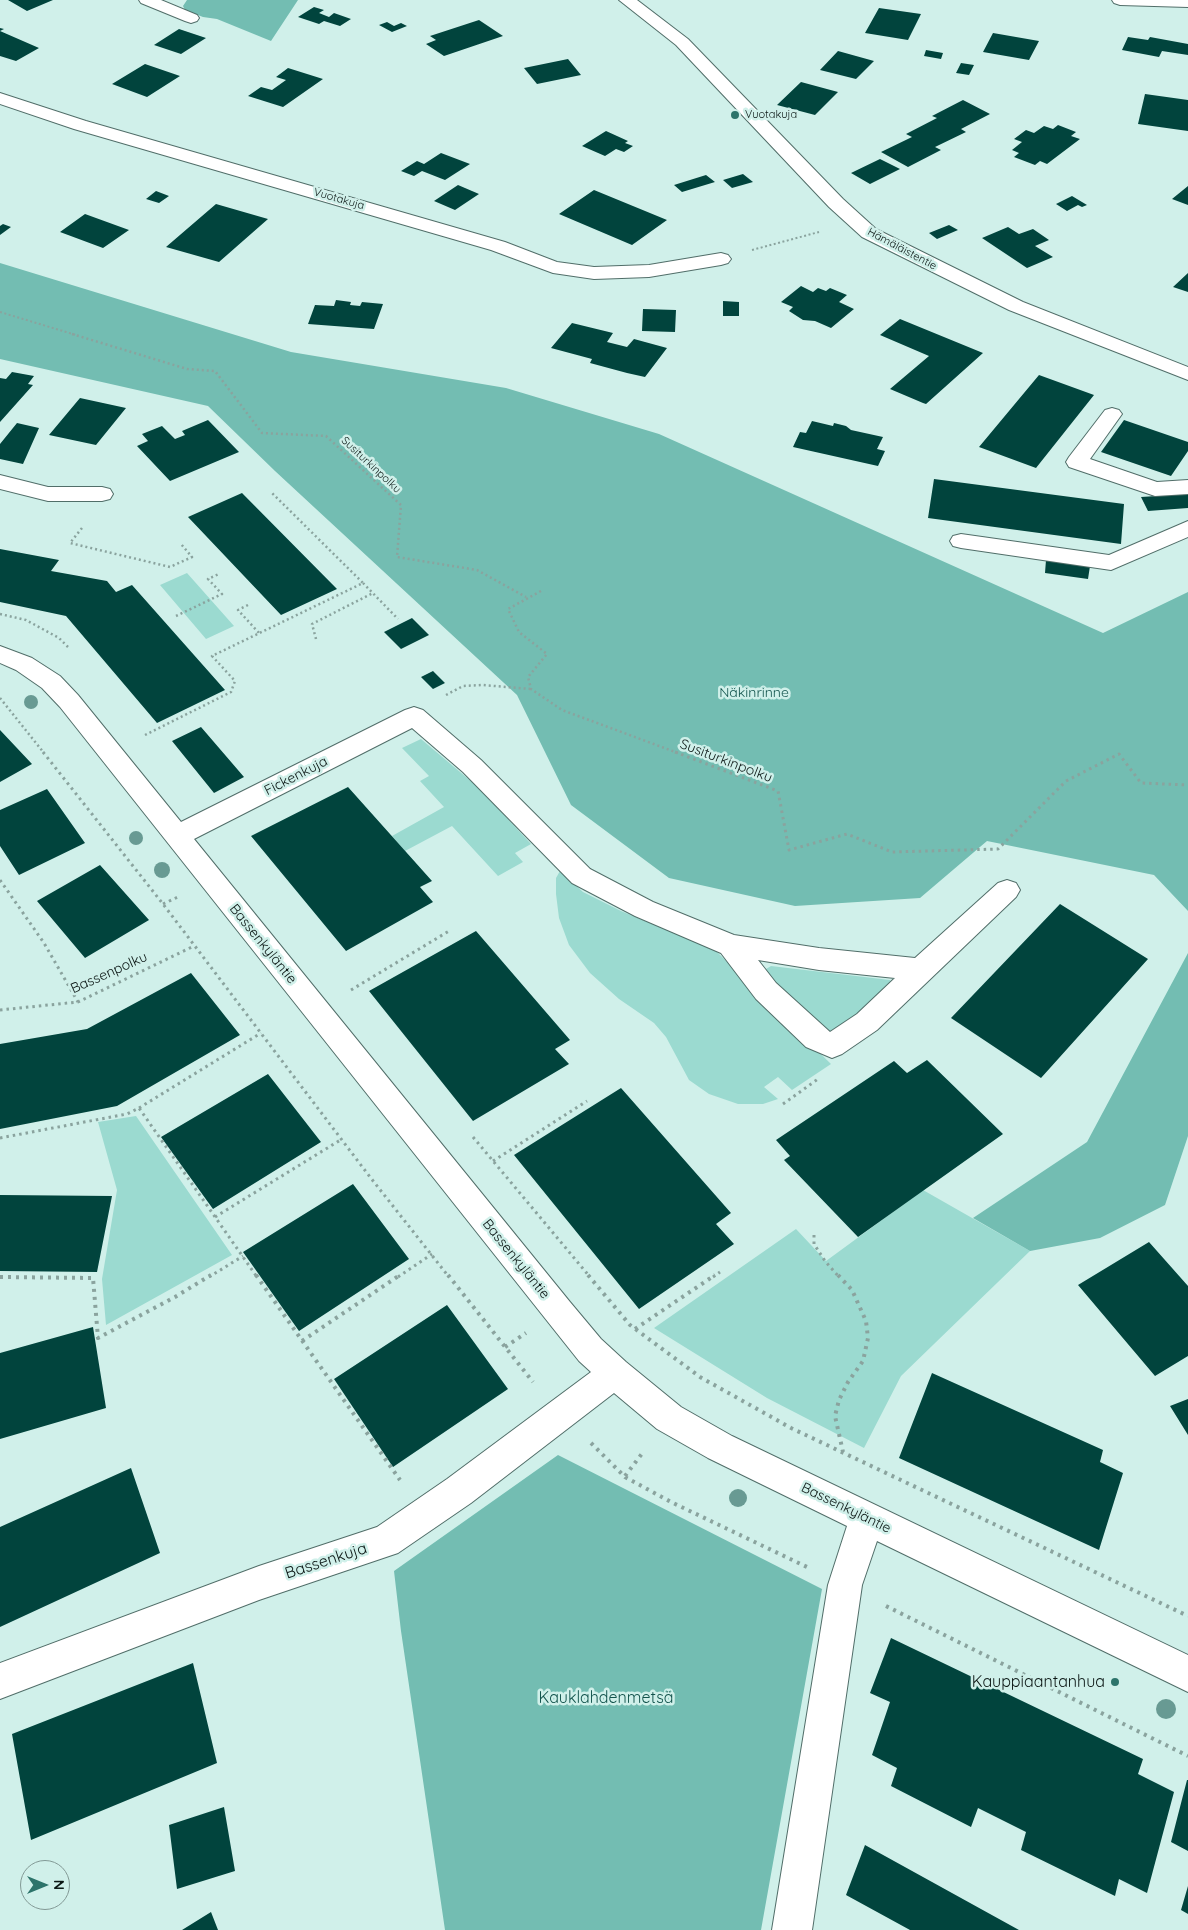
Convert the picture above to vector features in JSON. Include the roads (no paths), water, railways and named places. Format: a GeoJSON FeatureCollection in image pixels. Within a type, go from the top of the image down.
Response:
{"type":"FeatureCollection","features":[{"type":"Feature","properties":{"kind":"street"},"geometry":{"type":"LineString","coordinates":[[147,0],[167,3],[191,18]]}},
{"type":"Feature","properties":{"kind":"street","name":"Hämäläistentie"},"geometry":{"type":"LineString","coordinates":[[628,0],[682,42],[836,203],[876,237],[1016,306],[1188,374]]}},
{"type":"Feature","properties":{"kind":"street"},"geometry":{"type":"LineString","coordinates":[[1120,0],[1188,2]]}},
{"type":"Feature","properties":{"kind":"street","name":"Vuotakuja"},"geometry":{"type":"LineString","coordinates":[[0,98],[80,125],[498,246],[554,267],[594,273],[634,271],[720,259]]}},
{"type":"Feature","properties":{"kind":"street"},"geometry":{"type":"LineString","coordinates":[[1112,414],[1077,462],[1155,489],[1188,487]]}},
{"type":"Feature","properties":{"kind":"street"},"geometry":{"type":"LineString","coordinates":[[0,482],[48,494],[102,494]]}},
{"type":"Feature","properties":{"kind":"street"},"geometry":{"type":"LineString","coordinates":[[962,540],[1111,563],[1188,528]]}},
{"type":"Feature","properties":{"kind":"street","name":"Bassenkyläntie"},"geometry":{"type":"LineString","coordinates":[[0,654],[24,664],[51,682],[69,701],[559,1312],[590,1350],[615,1373],[669,1418],[720,1447],[1188,1674]]}},
{"type":"Feature","properties":{"kind":"street","name":"Fickenkuja"},"geometry":{"type":"LineString","coordinates":[[177,836],[414,716],[472,766],[581,876],[644,909],[731,945]]}},
{"type":"Feature","properties":{"kind":"street"},"geometry":{"type":"LineString","coordinates":[[731,945],[766,991],[816,1038],[832,1046],[867,1022],[1007,890]]}},
{"type":"Feature","properties":{"kind":"street"},"geometry":{"type":"LineString","coordinates":[[731,945],[819,959],[921,970]]}},
{"type":"Feature","properties":{"kind":"street","name":"Bassenkuja"},"geometry":{"type":"LineString","coordinates":[[0,1681],[259,1583],[386,1541],[459,1491],[615,1373]]}},
{"type":"Feature","properties":{"kind":"street"},"geometry":{"type":"LineString","coordinates":[[792,1930],[845,1585],[867,1518]]}},
{"type":"Feature","properties":{"kind":"place","name":"Vuotakuja"},"geometry":{"type":"Point","coordinates":[735,115]}},
{"type":"Feature","properties":{"kind":"place","name":"Kauppiaantanhua"},"geometry":{"type":"Point","coordinates":[1115,1682]}},
{"type":"Feature","properties":{"kind":"park label","name":"Näkinrinne"},"geometry":{"type":"Point","coordinates":[754,693]}},
{"type":"Feature","properties":{"kind":"park label","name":"Kauklahdenmetsä"},"geometry":{"type":"Point","coordinates":[606,1698]}}]}
